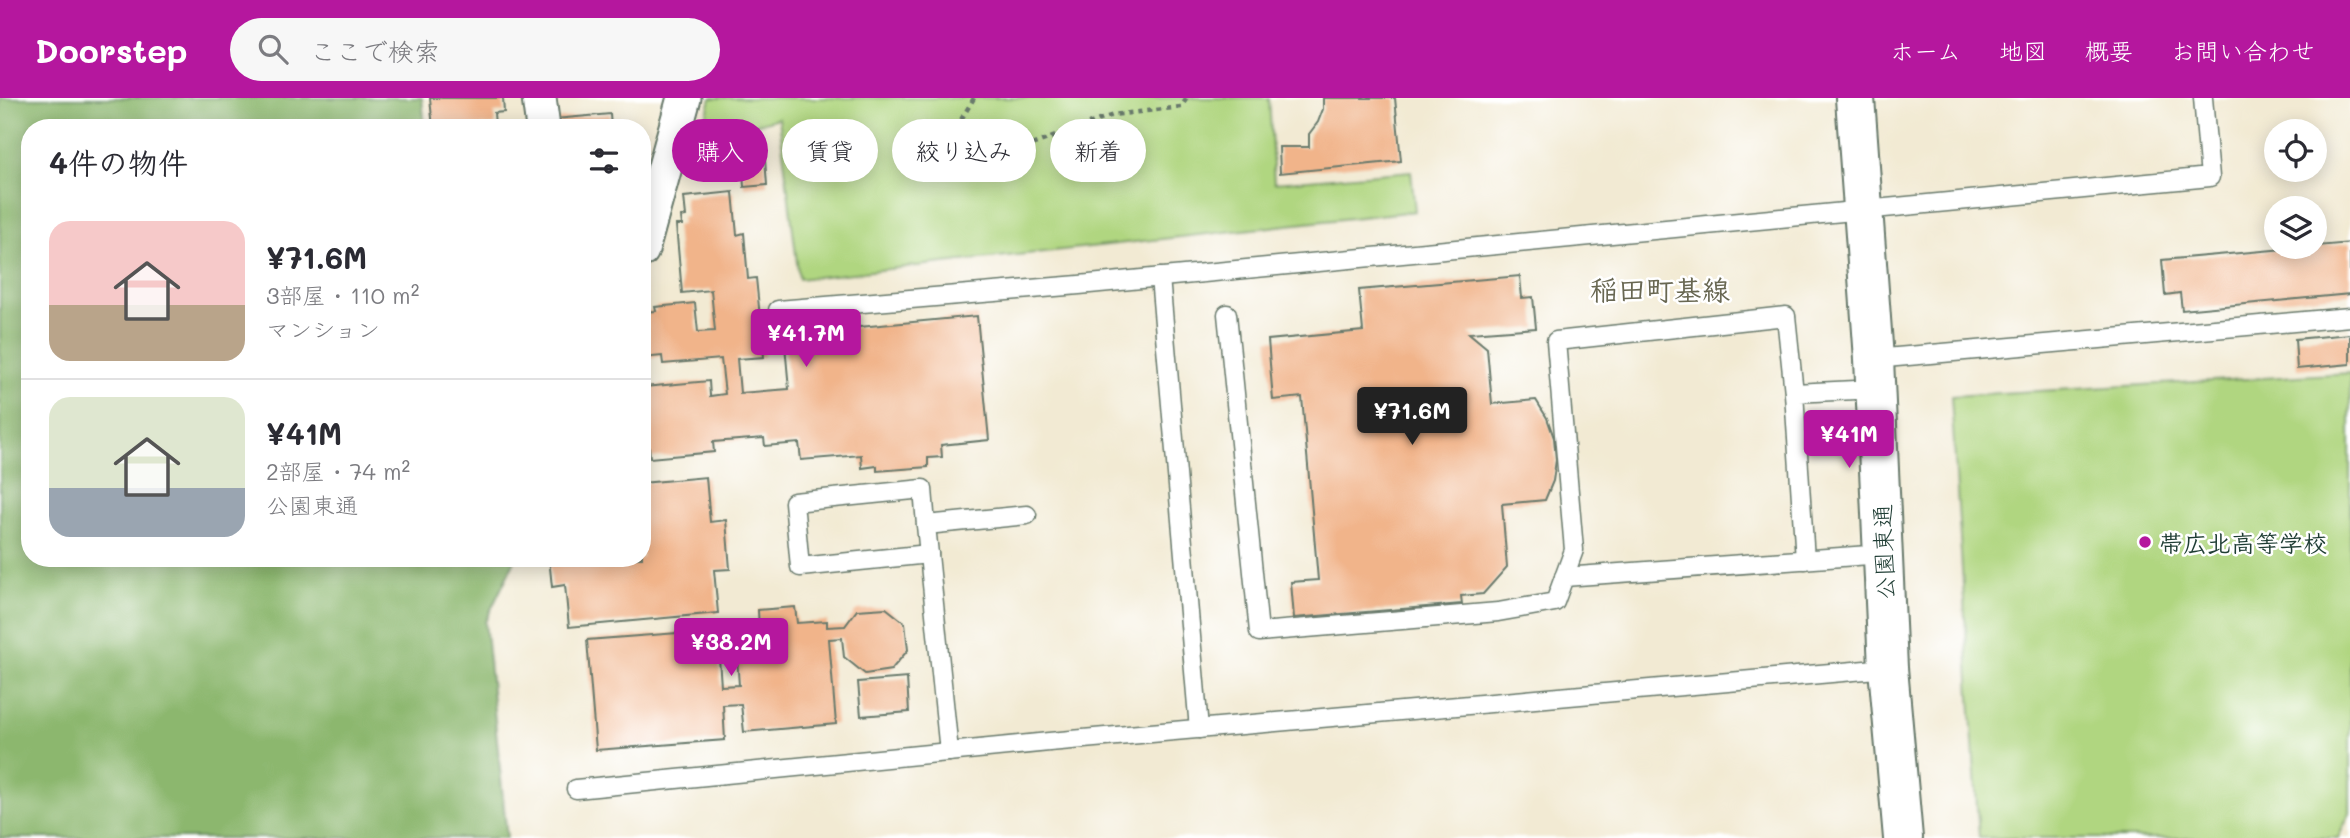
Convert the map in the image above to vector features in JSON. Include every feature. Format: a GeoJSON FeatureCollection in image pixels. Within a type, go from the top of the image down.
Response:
{"type":"FeatureCollection","features":[{"type":"Feature","properties":{"kind":"street"},"geometry":{"type":"LineString","coordinates":[[539,98],[542,119]]}},
{"type":"Feature","properties":{"kind":"street"},"geometry":{"type":"LineString","coordinates":[[651,217],[684,98]]}},
{"type":"Feature","properties":{"kind":"street","name":"公園東通"},"geometry":{"type":"LineString","coordinates":[[1855,98],[1875,374],[1888,668],[1903,838]]}},
{"type":"Feature","properties":{"kind":"lane"},"geometry":{"type":"LineString","coordinates":[[778,310],[1160,277],[2210,177],[2203,98]]}},
{"type":"Feature","properties":{"kind":"lane"},"geometry":{"type":"LineString","coordinates":[[1160,277],[1199,729]]}},
{"type":"Feature","properties":{"kind":"lane"},"geometry":{"type":"LineString","coordinates":[[1227,314],[1259,632],[1498,612],[1555,602],[1574,550],[1556,341],[1786,316],[1805,560]]}},
{"type":"Feature","properties":{"kind":"lane"},"geometry":{"type":"LineString","coordinates":[[1794,393],[1875,374],[2350,317]]}},
{"type":"Feature","properties":{"kind":"lane"},"geometry":{"type":"LineString","coordinates":[[929,554],[800,567],[794,502],[923,489],[949,752]]}},
{"type":"Feature","properties":{"kind":"lane"},"geometry":{"type":"LineString","coordinates":[[926,525],[1027,515]]}},
{"type":"Feature","properties":{"kind":"lane"},"geometry":{"type":"LineString","coordinates":[[1564,577],[1883,554]]}},
{"type":"Feature","properties":{"kind":"lane"},"geometry":{"type":"LineString","coordinates":[[576,789],[949,752],[1888,668]]}},
{"type":"Feature","properties":{"kind":"path"},"geometry":{"type":"LineString","coordinates":[[974,98],[948,140],[948,165],[982,163],[1113,115],[1181,107],[1187,98]]}},
{"type":"Feature","properties":{"kind":"green space"},"geometry":{"type":"Polygon","coordinates":[[[0,98],[422,98],[424,119],[21,119],[21,567],[512,567],[485,622],[507,838],[0,838],[0,98]]]}},
{"type":"Feature","properties":{"kind":"green space"},"geometry":{"type":"Polygon","coordinates":[[[711,98],[1269,98],[1274,183],[1411,171],[1415,211],[799,279],[787,182],[878,182],[878,119],[782,119],[782,142],[779,118],[768,121],[706,119],[711,98]]]}},
{"type":"Feature","properties":{"kind":"green space","name":"帯広北高等学校"},"geometry":{"type":"Polygon","coordinates":[[[2350,373],[2350,813],[2338,838],[1979,838],[1951,396],[2350,373]]]}},
{"type":"Feature","properties":{"kind":"building"},"geometry":{"type":"Polygon","coordinates":[[[430,98],[503,98],[504,112],[494,113],[494,119],[432,119],[430,98]]]}},
{"type":"Feature","properties":{"kind":"building"},"geometry":{"type":"Polygon","coordinates":[[[1323,98],[1395,98],[1401,161],[1280,173],[1279,147],[1309,147],[1309,134],[1318,122],[1323,109],[1323,98]]]}},
{"type":"Feature","properties":{"kind":"building"},"geometry":{"type":"Polygon","coordinates":[[[610,114],[610,119],[555,119],[610,114]]]}},
{"type":"Feature","properties":{"kind":"building"},"geometry":{"type":"Polygon","coordinates":[[[744,182],[767,182],[767,185],[744,187],[744,182]]]}},
{"type":"Feature","properties":{"kind":"building"},"geometry":{"type":"Polygon","coordinates":[[[733,192],[737,235],[744,233],[748,279],[756,278],[764,357],[737,359],[740,393],[789,389],[784,334],[977,316],[989,440],[941,445],[942,457],[928,458],[928,467],[877,471],[877,466],[862,468],[861,455],[801,460],[799,443],[765,446],[764,438],[713,442],[714,452],[651,458],[651,386],[709,381],[710,396],[725,394],[721,359],[663,364],[662,356],[651,357],[651,311],[656,311],[655,307],[695,303],[698,332],[715,331],[711,290],[682,293],[676,225],[682,225],[681,217],[686,216],[684,197],[733,192]]]}},
{"type":"Feature","properties":{"kind":"building"},"geometry":{"type":"Polygon","coordinates":[[[2350,243],[2350,294],[2182,310],[2180,293],[2165,295],[2162,260],[2264,251],[2264,259],[2327,259],[2327,245],[2350,243]]]}},
{"type":"Feature","properties":{"kind":"building"},"geometry":{"type":"Polygon","coordinates":[[[1520,276],[1522,298],[1533,297],[1536,328],[1469,333],[1487,348],[1492,404],[1536,400],[1547,418],[1554,438],[1556,460],[1553,481],[1545,500],[1502,504],[1507,567],[1483,594],[1461,596],[1462,604],[1294,618],[1291,582],[1318,580],[1302,397],[1273,400],[1268,340],[1363,331],[1359,290],[1520,276]]]}},
{"type":"Feature","properties":{"kind":"building"},"geometry":{"type":"Polygon","coordinates":[[[2350,334],[2350,364],[2297,369],[2295,339],[2350,334]]]}},
{"type":"Feature","properties":{"kind":"building"},"geometry":{"type":"Polygon","coordinates":[[[706,477],[710,522],[726,520],[730,569],[714,570],[718,613],[569,627],[565,585],[552,587],[550,567],[651,567],[651,482],[706,477]]]}},
{"type":"Feature","properties":{"kind":"building"},"geometry":{"type":"Polygon","coordinates":[[[795,607],[797,623],[827,621],[827,627],[845,626],[857,610],[886,608],[905,623],[908,650],[891,670],[865,674],[844,657],[842,638],[829,639],[836,724],[744,732],[741,704],[723,705],[725,740],[596,750],[587,640],[717,630],[721,686],[739,685],[735,630],[759,628],[758,610],[795,607]]]}},
{"type":"Feature","properties":{"kind":"building"},"geometry":{"type":"Polygon","coordinates":[[[907,678],[909,712],[861,716],[858,682],[907,678]]]}},
{"type":"Feature","properties":{"kind":"place","name":"帯広北高等学校"},"geometry":{"type":"Point","coordinates":[2145,542]}},
{"type":"Feature","properties":{"kind":"district","name":"稲田町基線"},"geometry":{"type":"Point","coordinates":[1660,289]}}]}
